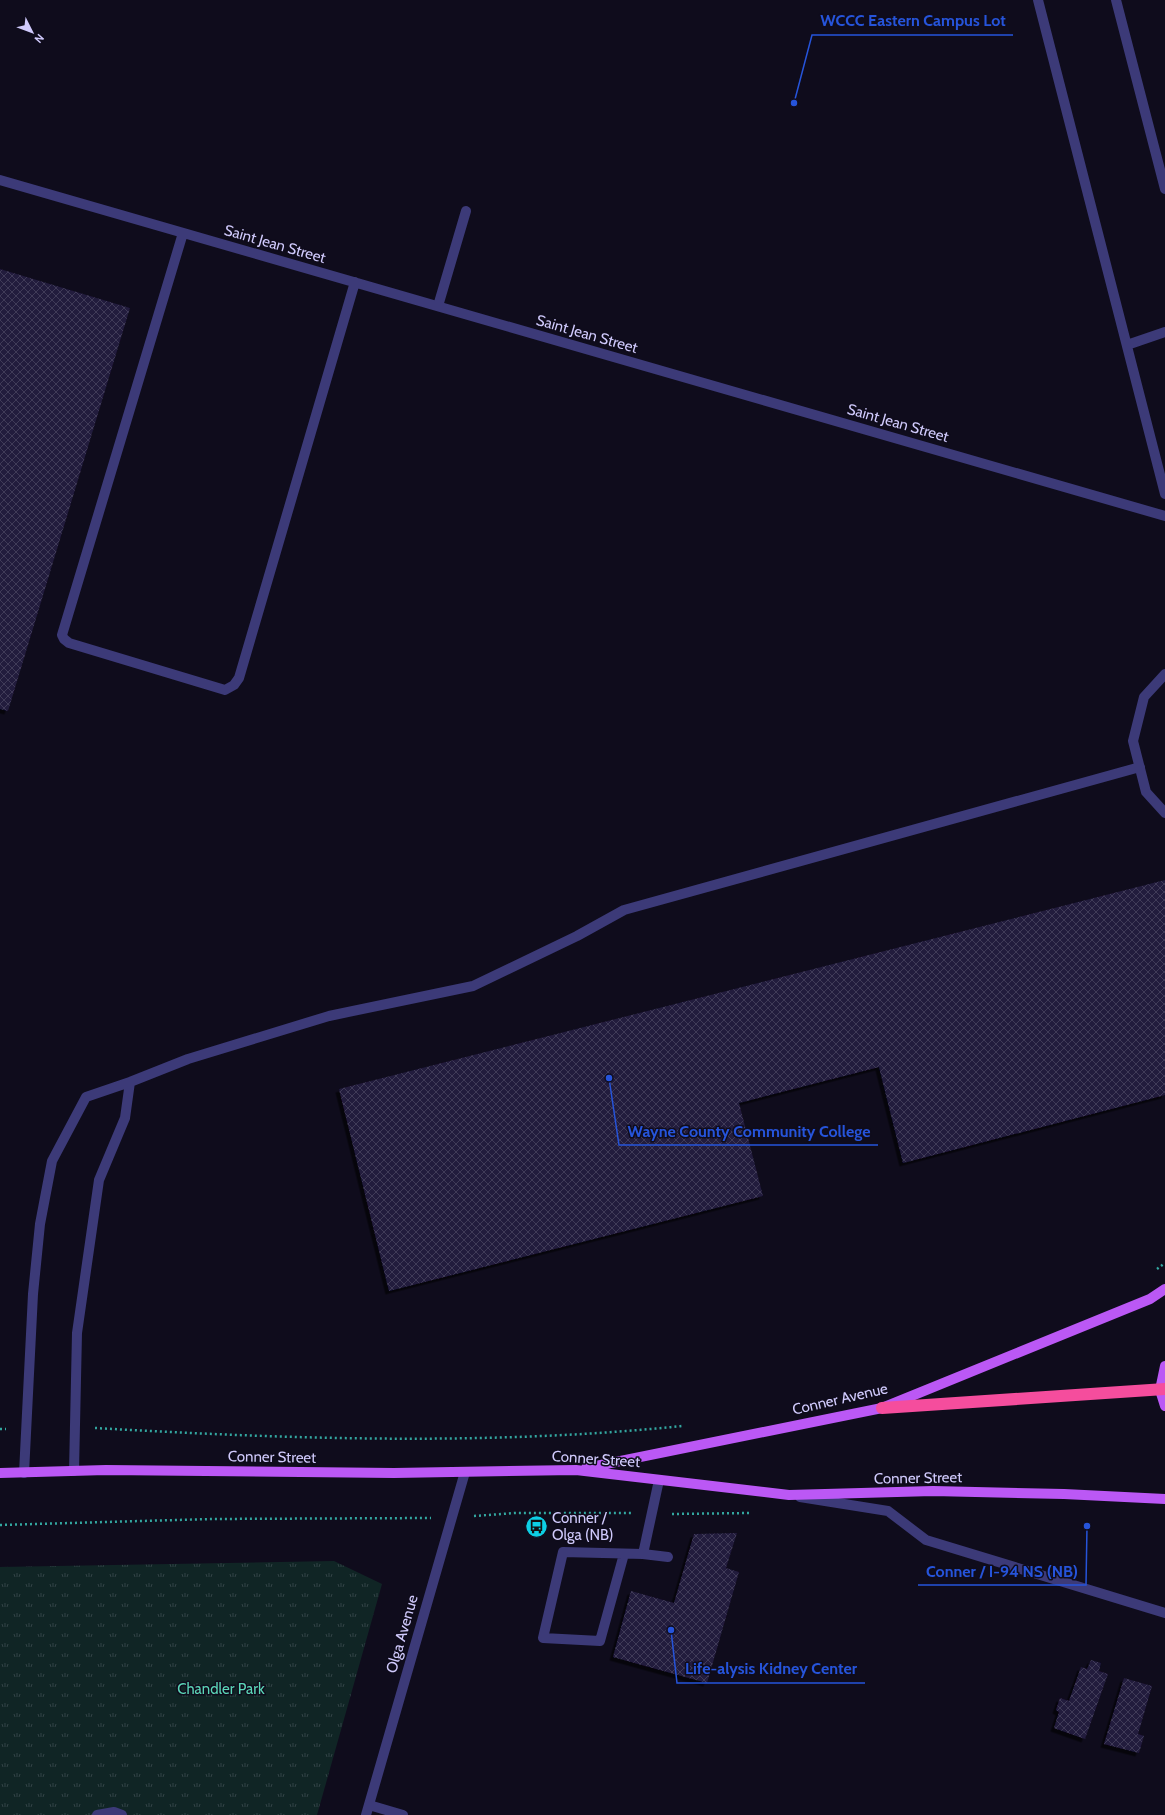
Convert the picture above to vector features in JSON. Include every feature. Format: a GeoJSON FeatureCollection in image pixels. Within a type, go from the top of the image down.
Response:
{"type":"FeatureCollection","features":[{"type":"Feature","properties":{"kind":"highway"},"geometry":{"type":"LineString","coordinates":[[882,1408],[1162,1390]]}},
{"type":"Feature","properties":{"kind":"main road","name":"Conner Avenue"},"geometry":{"type":"LineString","coordinates":[[576,1470],[882,1408],[1150,1299],[1165,1289]]}},
{"type":"Feature","properties":{"kind":"main road"},"geometry":{"type":"LineString","coordinates":[[1165,1366],[1162,1390],[1165,1406]]}},
{"type":"Feature","properties":{"kind":"main road","name":"Conner Street"},"geometry":{"type":"LineString","coordinates":[[0,1473],[74,1471],[465,1472],[576,1470],[789,1495],[933,1491],[1064,1494],[1165,1499]]}},
{"type":"Feature","properties":{"kind":"street"},"geometry":{"type":"LineString","coordinates":[[1038,0],[1165,494]]}},
{"type":"Feature","properties":{"kind":"street"},"geometry":{"type":"LineString","coordinates":[[1116,0],[1165,189]]}},
{"type":"Feature","properties":{"kind":"street","name":"Saint Jean Street"},"geometry":{"type":"LineString","coordinates":[[0,180],[1165,516]]}},
{"type":"Feature","properties":{"kind":"street"},"geometry":{"type":"LineString","coordinates":[[438,306],[466,211]]}},
{"type":"Feature","properties":{"kind":"street"},"geometry":{"type":"LineString","coordinates":[[183,233],[62,635],[64,640],[69,643],[225,690],[234,685],[239,678],[354,282]]}},
{"type":"Feature","properties":{"kind":"street"},"geometry":{"type":"LineString","coordinates":[[1127,345],[1165,332]]}},
{"type":"Feature","properties":{"kind":"street"},"geometry":{"type":"LineString","coordinates":[[1165,674],[1144,697],[1133,741],[1146,792],[1165,813]]}},
{"type":"Feature","properties":{"kind":"street"},"geometry":{"type":"LineString","coordinates":[[24,1473],[33,1294],[40,1224],[52,1161],[86,1097],[130,1082],[188,1059],[328,1016],[473,986],[577,936],[624,910],[1140,767]]}},
{"type":"Feature","properties":{"kind":"street"},"geometry":{"type":"LineString","coordinates":[[74,1471],[77,1333],[99,1180],[125,1118],[130,1082]]}},
{"type":"Feature","properties":{"kind":"street","name":"Olga Avenue"},"geometry":{"type":"LineString","coordinates":[[366,1815],[465,1472]]}},
{"type":"Feature","properties":{"kind":"street"},"geometry":{"type":"LineString","coordinates":[[643,1554],[659,1480]]}},
{"type":"Feature","properties":{"kind":"street"},"geometry":{"type":"LineString","coordinates":[[789,1495],[888,1511],[926,1540],[1165,1613]]}},
{"type":"Feature","properties":{"kind":"street"},"geometry":{"type":"LineString","coordinates":[[624,1554],[600,1641],[543,1638],[563,1552],[643,1554],[668,1557]]}},
{"type":"Feature","properties":{"kind":"street"},"geometry":{"type":"LineString","coordinates":[[369,1805],[403,1815]]}},
{"type":"Feature","properties":{"kind":"street"},"geometry":{"type":"LineString","coordinates":[[97,1815],[114,1812],[122,1815]]}},
{"type":"Feature","properties":{"kind":"path"},"geometry":{"type":"LineString","coordinates":[[1152,1272],[1165,1263]]}},
{"type":"Feature","properties":{"kind":"path"},"geometry":{"type":"LineString","coordinates":[[76,1427],[233,1436],[432,1438],[603,1434],[689,1425]]}},
{"type":"Feature","properties":{"kind":"path"},"geometry":{"type":"LineString","coordinates":[[0,1429],[26,1428]]}},
{"type":"Feature","properties":{"kind":"path"},"geometry":{"type":"LineString","coordinates":[[0,1525],[212,1519],[452,1518],[515,1513],[753,1513]]}},
{"type":"Feature","properties":{"kind":"green space","name":"Chandler Park"},"geometry":{"type":"Polygon","coordinates":[[[334,1561],[382,1584],[317,1815],[0,1815],[0,1567],[334,1561]]]}},
{"type":"Feature","properties":{"kind":"building"},"geometry":{"type":"Polygon","coordinates":[[[0,269],[130,308],[8,711],[0,709],[0,269]]]}},
{"type":"Feature","properties":{"kind":"building"},"geometry":{"type":"Polygon","coordinates":[[[1165,880],[1165,1095],[903,1163],[879,1067],[739,1103],[763,1196],[389,1291],[339,1089],[1165,880]]]}},
{"type":"Feature","properties":{"kind":"building"},"geometry":{"type":"Polygon","coordinates":[[[737,1533],[726,1568],[739,1572],[707,1683],[613,1657],[631,1591],[674,1603],[694,1534],[737,1533]]]}},
{"type":"Feature","properties":{"kind":"building"},"geometry":{"type":"Polygon","coordinates":[[[1091,1660],[1101,1663],[1099,1671],[1108,1674],[1085,1739],[1054,1728],[1059,1712],[1056,1710],[1060,1698],[1069,1701],[1081,1667],[1087,1669],[1091,1660]]]}},
{"type":"Feature","properties":{"kind":"building"},"geometry":{"type":"Polygon","coordinates":[[[1124,1678],[1152,1686],[1138,1734],[1144,1736],[1139,1753],[1104,1744],[1124,1678]]]}},
{"type":"Feature","properties":{"kind":"place","name":"WCCC Eastern Campus Lot"},"geometry":{"type":"Point","coordinates":[794,103]}},
{"type":"Feature","properties":{"kind":"place","name":"Wayne County Community College"},"geometry":{"type":"Point","coordinates":[609,1078]}},
{"type":"Feature","properties":{"kind":"place","name":"Conner / I-94 NS (NB)"},"geometry":{"type":"Point","coordinates":[1087,1526]}},
{"type":"Feature","properties":{"kind":"place","name":"Conner / Olga (NB)"},"geometry":{"type":"Point","coordinates":[537,1527]}},
{"type":"Feature","properties":{"kind":"place","name":"Life-alysis Kidney Center"},"geometry":{"type":"Point","coordinates":[671,1630]}}]}
